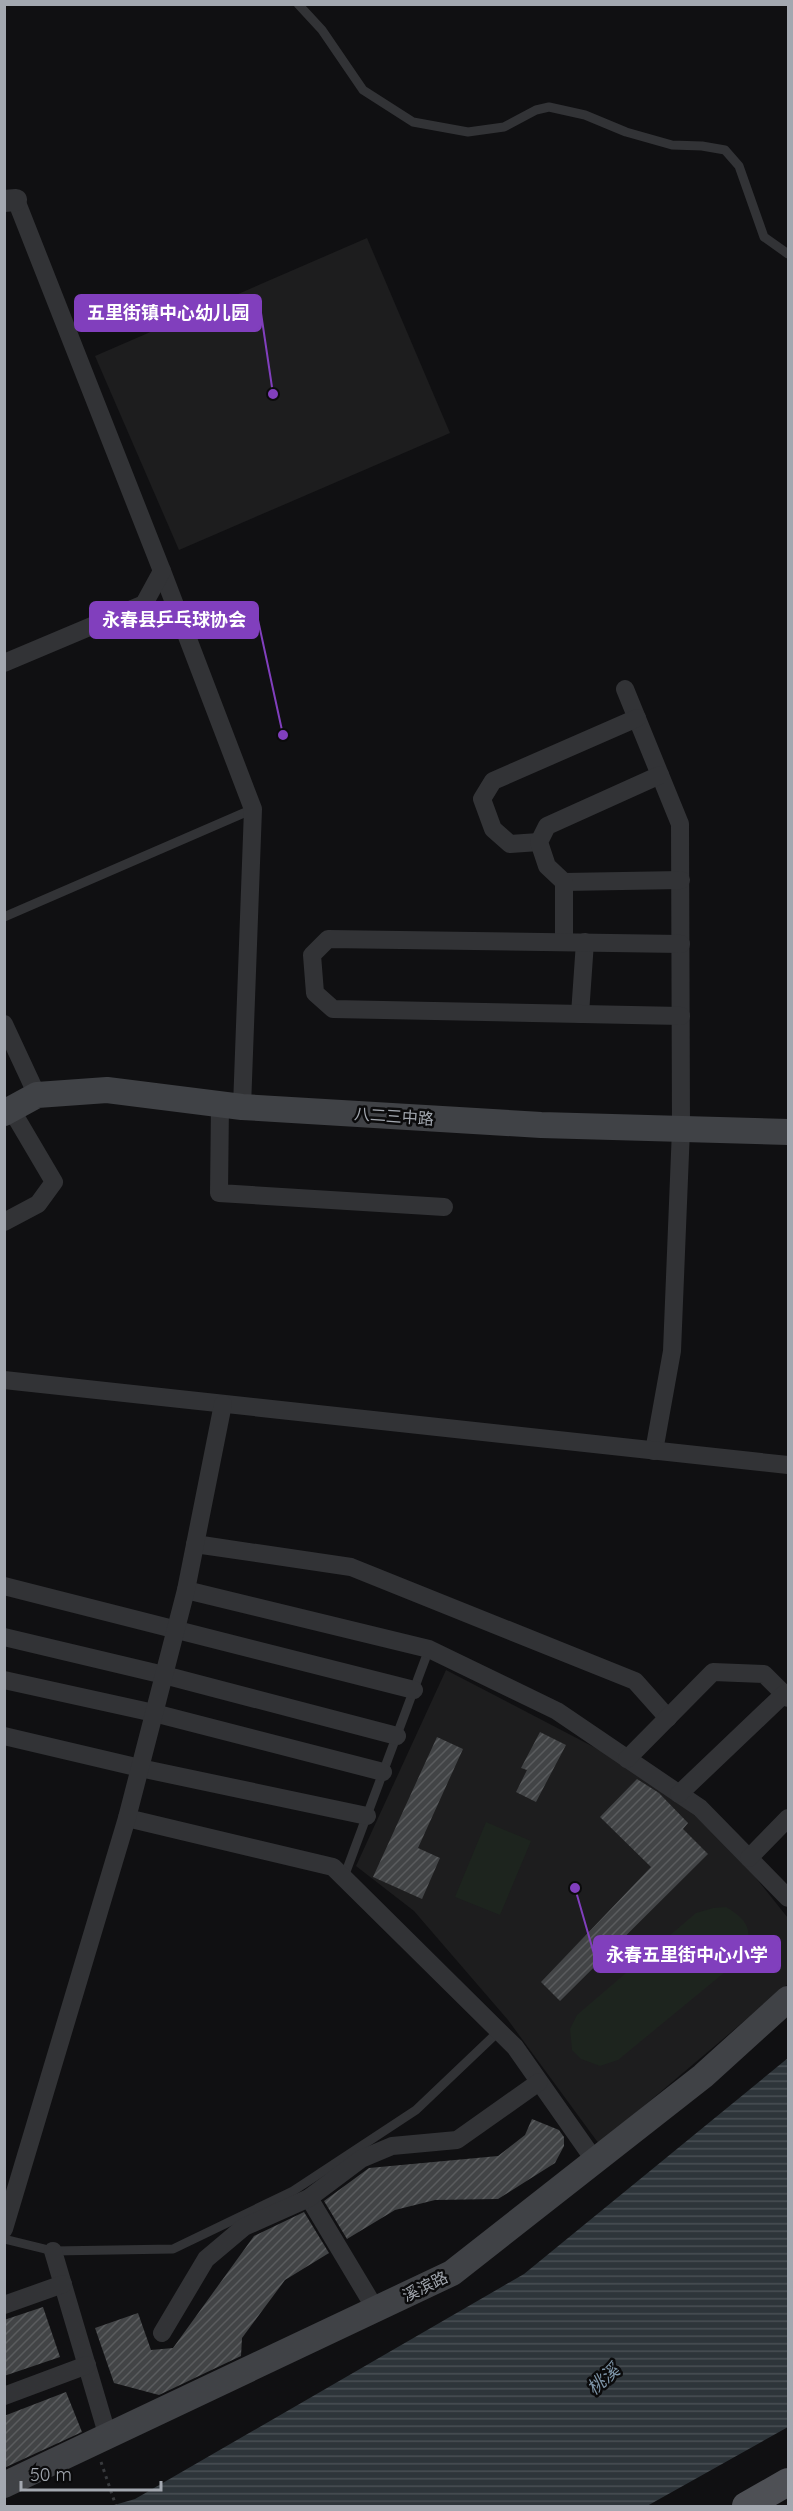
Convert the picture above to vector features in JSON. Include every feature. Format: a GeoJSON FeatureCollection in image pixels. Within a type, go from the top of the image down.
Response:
{"type":"FeatureCollection","features":[{"type":"Feature","properties":{"kind":"main road","name":"八二三中路"},"geometry":{"type":"LineString","coordinates":[[8,1111],[37,1095],[107,1090],[231,1105],[541,1125],[789,1132]]}},
{"type":"Feature","properties":{"kind":"main road","name":"溪滨路"},"geometry":{"type":"LineString","coordinates":[[4,2485],[452,2274],[703,2076],[789,1999]]}},
{"type":"Feature","properties":{"kind":"main road"},"geometry":{"type":"LineString","coordinates":[[746,2506],[789,2482]]}},
{"type":"Feature","properties":{"kind":"street"},"geometry":{"type":"LineString","coordinates":[[10,201],[162,571],[253,809],[231,1105],[219,1193],[444,1207]]}},
{"type":"Feature","properties":{"kind":"street"},"geometry":{"type":"LineString","coordinates":[[4,663],[144,604],[162,571]]}},
{"type":"Feature","properties":{"kind":"street"},"geometry":{"type":"LineString","coordinates":[[625,689],[681,824],[681,1129],[672,1351],[654,1451]]}},
{"type":"Feature","properties":{"kind":"street"},"geometry":{"type":"LineString","coordinates":[[538,842],[510,844],[493,829],[482,799],[493,781],[637,718]]}},
{"type":"Feature","properties":{"kind":"street"},"geometry":{"type":"LineString","coordinates":[[660,775],[547,826],[538,842],[546,866],[564,882],[681,880]]}},
{"type":"Feature","properties":{"kind":"street"},"geometry":{"type":"LineString","coordinates":[[564,882],[564,942]]}},
{"type":"Feature","properties":{"kind":"street"},"geometry":{"type":"LineString","coordinates":[[681,944],[328,939],[312,955],[315,993],[333,1009],[681,1016]]}},
{"type":"Feature","properties":{"kind":"street"},"geometry":{"type":"LineString","coordinates":[[580,1014],[585,942]]}},
{"type":"Feature","properties":{"kind":"street"},"geometry":{"type":"LineString","coordinates":[[4,1024],[37,1095]]}},
{"type":"Feature","properties":{"kind":"street"},"geometry":{"type":"LineString","coordinates":[[4,1222],[38,1204],[54,1182],[8,1111]]}},
{"type":"Feature","properties":{"kind":"street"},"geometry":{"type":"LineString","coordinates":[[4,1380],[789,1465]]}},
{"type":"Feature","properties":{"kind":"street"},"geometry":{"type":"LineString","coordinates":[[4,2229],[127,1818],[186,1590],[223,1404]]}},
{"type":"Feature","properties":{"kind":"street"},"geometry":{"type":"LineString","coordinates":[[195,1544],[351,1567],[634,1681],[668,1718]]}},
{"type":"Feature","properties":{"kind":"street"},"geometry":{"type":"LineString","coordinates":[[4,1586],[414,1690]]}},
{"type":"Feature","properties":{"kind":"street"},"geometry":{"type":"LineString","coordinates":[[186,1590],[429,1649],[557,1711],[700,1808],[749,1858],[787,1892]]}},
{"type":"Feature","properties":{"kind":"street"},"geometry":{"type":"LineString","coordinates":[[4,1637],[164,1675],[397,1736]]}},
{"type":"Feature","properties":{"kind":"street"},"geometry":{"type":"LineString","coordinates":[[627,1759],[713,1672],[764,1674],[787,1695],[679,1794]]}},
{"type":"Feature","properties":{"kind":"street"},"geometry":{"type":"LineString","coordinates":[[4,1680],[154,1713],[383,1772]]}},
{"type":"Feature","properties":{"kind":"street"},"geometry":{"type":"LineString","coordinates":[[4,1737],[367,1816]]}},
{"type":"Feature","properties":{"kind":"street"},"geometry":{"type":"LineString","coordinates":[[127,1818],[333,1867],[515,2046],[595,2161]]}},
{"type":"Feature","properties":{"kind":"street"},"geometry":{"type":"LineString","coordinates":[[749,1858],[789,1818]]}},
{"type":"Feature","properties":{"kind":"street"},"geometry":{"type":"LineString","coordinates":[[162,2333],[206,2259],[244,2227],[309,2198],[361,2159],[392,2146],[457,2140],[539,2082]]}},
{"type":"Feature","properties":{"kind":"street"},"geometry":{"type":"LineString","coordinates":[[309,2198],[376,2310]]}},
{"type":"Feature","properties":{"kind":"street"},"geometry":{"type":"LineString","coordinates":[[53,2251],[87,2365],[101,2440]]}},
{"type":"Feature","properties":{"kind":"street"},"geometry":{"type":"LineString","coordinates":[[4,2305],[63,2284]]}},
{"type":"Feature","properties":{"kind":"street"},"geometry":{"type":"LineString","coordinates":[[4,2396],[87,2365]]}},
{"type":"Feature","properties":{"kind":"lane"},"geometry":{"type":"LineString","coordinates":[[298,4],[321,30],[363,90],[412,122],[468,132],[504,127],[536,110],[549,107],[585,115],[626,132],[672,145],[702,146],[725,150],[739,166],[764,237],[789,254]]}},
{"type":"Feature","properties":{"kind":"lane"},"geometry":{"type":"LineString","coordinates":[[4,917],[253,809]]}},
{"type":"Feature","properties":{"kind":"lane"},"geometry":{"type":"LineString","coordinates":[[344,1877],[429,1649]]}},
{"type":"Feature","properties":{"kind":"lane"},"geometry":{"type":"LineString","coordinates":[[4,2239],[53,2251],[173,2249],[283,2196],[416,2110],[499,2031]]}},
{"type":"Feature","properties":{"kind":"path"},"geometry":{"type":"LineString","coordinates":[[101,2440],[116,2506]]}},
{"type":"Feature","properties":{"kind":"shaded area"},"geometry":{"type":"Polygon","coordinates":[[[367,238],[450,433],[179,550],[95,356],[367,238]]]}},
{"type":"Feature","properties":{"kind":"shaded area"},"geometry":{"type":"Polygon","coordinates":[[[446,1670],[634,1768],[725,1839],[788,1918],[788,1984],[599,2144],[508,2020],[414,1911],[356,1866],[446,1670]]]}},
{"type":"Feature","properties":{"kind":"shaded area"},"geometry":{"type":"Polygon","coordinates":[[[486,1822],[531,1841],[500,1915],[455,1897],[486,1822]]]}},
{"type":"Feature","properties":{"kind":"shaded area"},"geometry":{"type":"Polygon","coordinates":[[[726,1907],[740,1917],[748,1928],[748,1941],[742,1958],[618,2060],[600,2066],[581,2059],[572,2050],[570,2029],[577,2015],[696,1913],[726,1907]]]}},
{"type":"Feature","properties":{"kind":"water","name":"桃溪"},"geometry":{"type":"Polygon","coordinates":[[[788,2058],[788,2427],[647,2506],[111,2506],[135,2499],[524,2274],[788,2058]]]}},
{"type":"Feature","properties":{"kind":"building"},"geometry":{"type":"Polygon","coordinates":[[[540,1732],[566,1745],[536,1802],[516,1792],[527,1770],[521,1768],[540,1732]]]}},
{"type":"Feature","properties":{"kind":"building"},"geometry":{"type":"Polygon","coordinates":[[[437,1737],[463,1749],[418,1848],[440,1858],[422,1899],[373,1877],[437,1737]]]}},
{"type":"Feature","properties":{"kind":"building"},"geometry":{"type":"Polygon","coordinates":[[[637,1779],[659,1793],[688,1823],[683,1829],[708,1854],[560,2001],[541,1982],[651,1867],[600,1817],[637,1779]]]}},
{"type":"Feature","properties":{"kind":"building"},"geometry":{"type":"Polygon","coordinates":[[[532,2119],[559,2130],[564,2137],[564,2146],[555,2163],[498,2199],[435,2200],[395,2210],[347,2239],[324,2201],[369,2168],[498,2156],[525,2135],[532,2119]]]}},
{"type":"Feature","properties":{"kind":"building"},"geometry":{"type":"Polygon","coordinates":[[[304,2212],[329,2253],[285,2280],[242,2338],[241,2356],[159,2395],[114,2383],[95,2328],[138,2313],[151,2350],[173,2348],[254,2236],[304,2212]]]}},
{"type":"Feature","properties":{"kind":"building"},"geometry":{"type":"Polygon","coordinates":[[[43,2307],[60,2357],[4,2376],[4,2320],[43,2307]]]}},
{"type":"Feature","properties":{"kind":"building"},"geometry":{"type":"Polygon","coordinates":[[[66,2392],[82,2432],[4,2468],[4,2416],[66,2392]]]}},
{"type":"Feature","properties":{"kind":"place","name":"五里街镇中心幼儿园"},"geometry":{"type":"Point","coordinates":[273,394]}},
{"type":"Feature","properties":{"kind":"place","name":"永春县乒乓球协会"},"geometry":{"type":"Point","coordinates":[283,735]}},
{"type":"Feature","properties":{"kind":"place","name":"永春五里街中心小学"},"geometry":{"type":"Point","coordinates":[575,1888]}}]}
